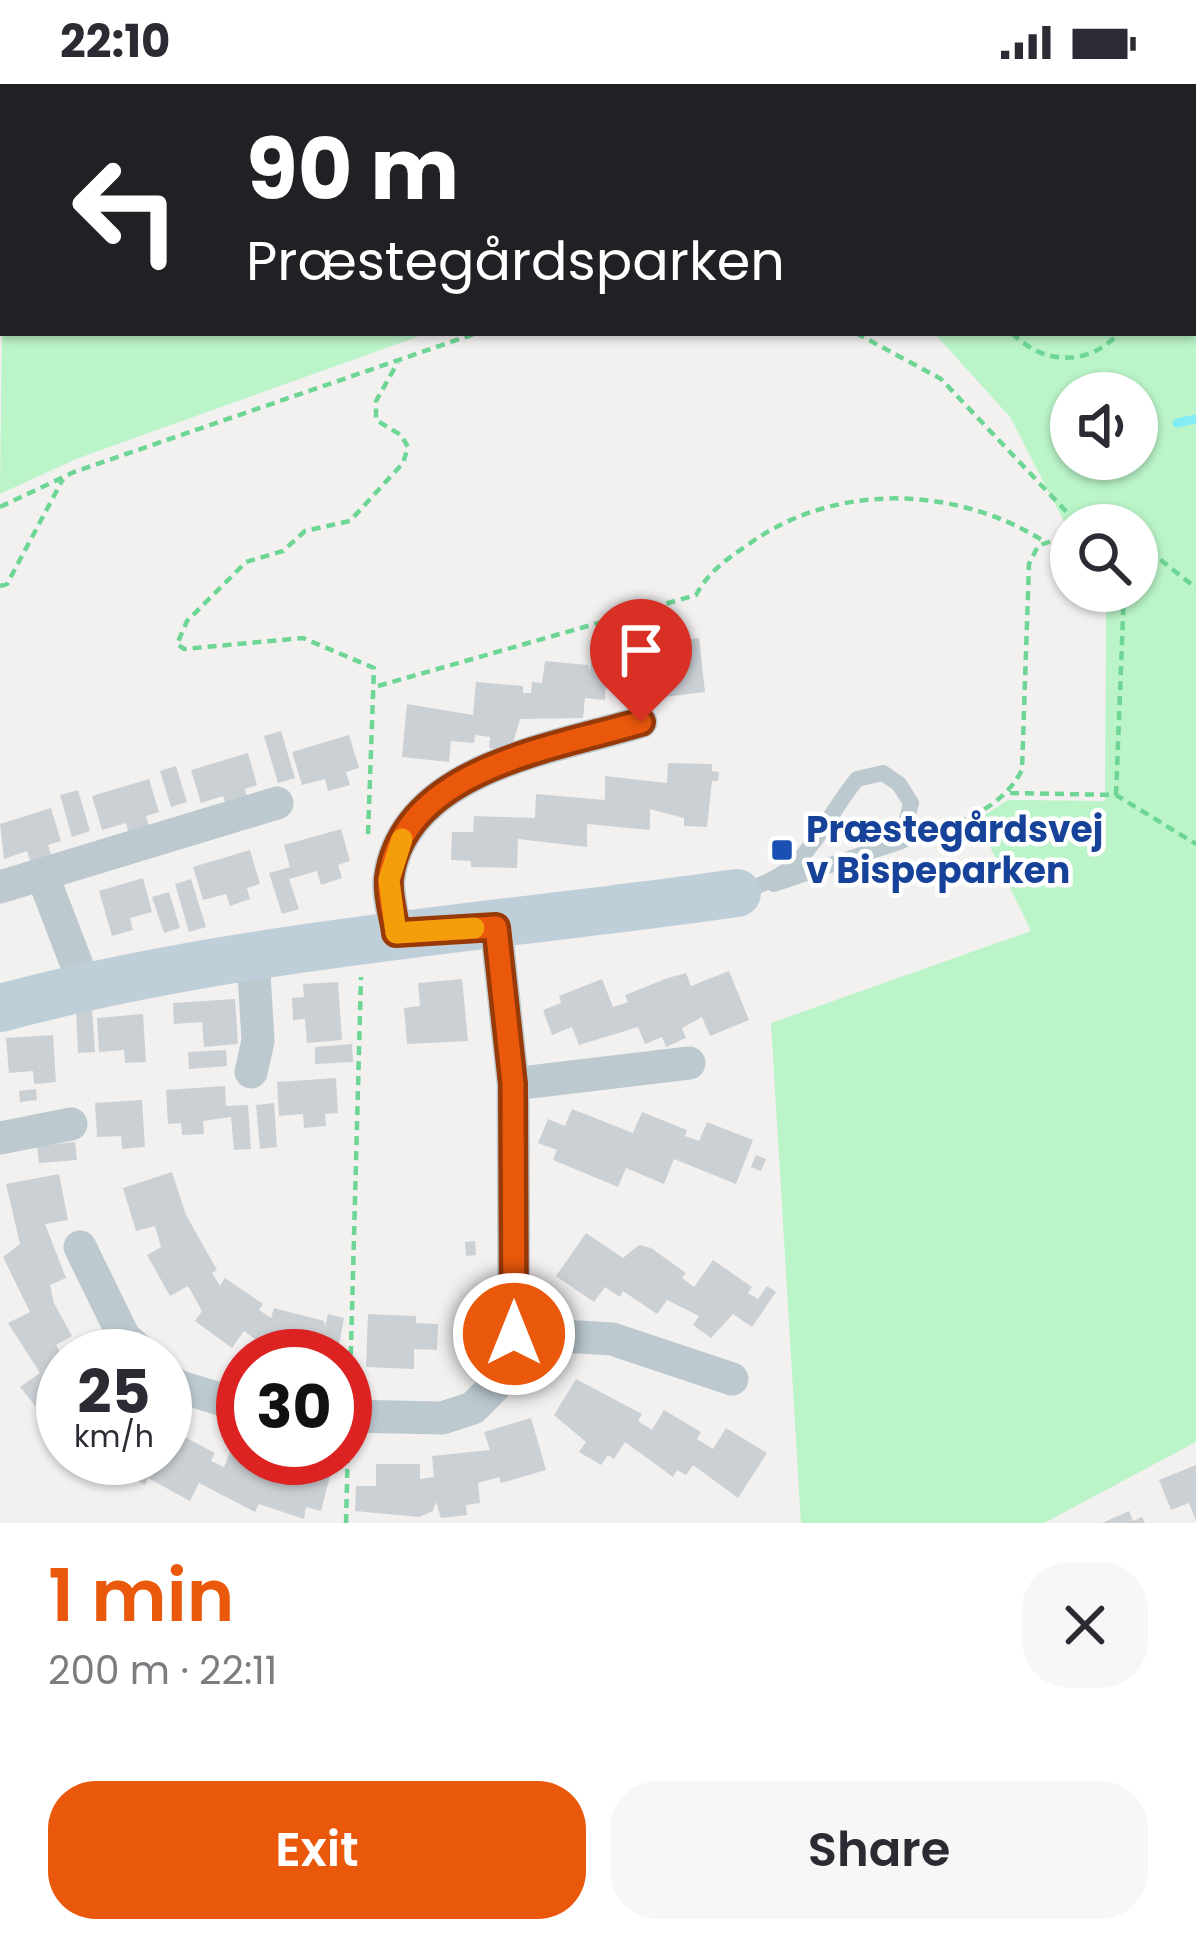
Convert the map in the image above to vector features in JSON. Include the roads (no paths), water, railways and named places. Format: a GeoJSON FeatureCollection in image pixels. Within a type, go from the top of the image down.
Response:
{"type":"FeatureCollection","features":[{"type":"Feature","properties":{"kind":"street"},"geometry":{"type":"LineString","coordinates":[[379,936],[402,839],[421,808],[458,784],[641,722]]}},
{"type":"Feature","properties":{"kind":"street"},"geometry":{"type":"LineString","coordinates":[[0,887],[277,803]]}},
{"type":"Feature","properties":{"kind":"street"},"geometry":{"type":"LineString","coordinates":[[42,874],[85,986]]}},
{"type":"Feature","properties":{"kind":"street"},"geometry":{"type":"LineString","coordinates":[[0,1008],[85,986],[253,956],[379,936],[496,927],[755,888]]}},
{"type":"Feature","properties":{"kind":"street"},"geometry":{"type":"LineString","coordinates":[[372,1417],[442,1418],[473,1408],[502,1378],[514,1334],[513,1084],[496,927]]}},
{"type":"Feature","properties":{"kind":"street"},"geometry":{"type":"LineString","coordinates":[[251,1072],[258,1041],[253,956]]}},
{"type":"Feature","properties":{"kind":"street"},"geometry":{"type":"LineString","coordinates":[[513,1084],[689,1063]]}},
{"type":"Feature","properties":{"kind":"street"},"geometry":{"type":"LineString","coordinates":[[0,1138],[71,1124]]}},
{"type":"Feature","properties":{"kind":"street"},"geometry":{"type":"LineString","coordinates":[[80,1247],[120,1329]]}},
{"type":"Feature","properties":{"kind":"street"},"geometry":{"type":"LineString","coordinates":[[514,1334],[612,1340],[732,1379]]}},
{"type":"Feature","properties":{"kind":"lane"},"geometry":{"type":"LineString","coordinates":[[883,773],[899,784],[911,803],[902,841],[755,888],[808,851],[857,778],[883,773]]}},
{"type":"Feature","properties":{"kind":"waterway"},"geometry":{"type":"LineString","coordinates":[[1177,423],[1196,419]]}},
{"type":"Feature","properties":{"kind":"place","name":"Præstegårdsvej v Bispeparken"},"geometry":{"type":"Point","coordinates":[782,850]}}]}
